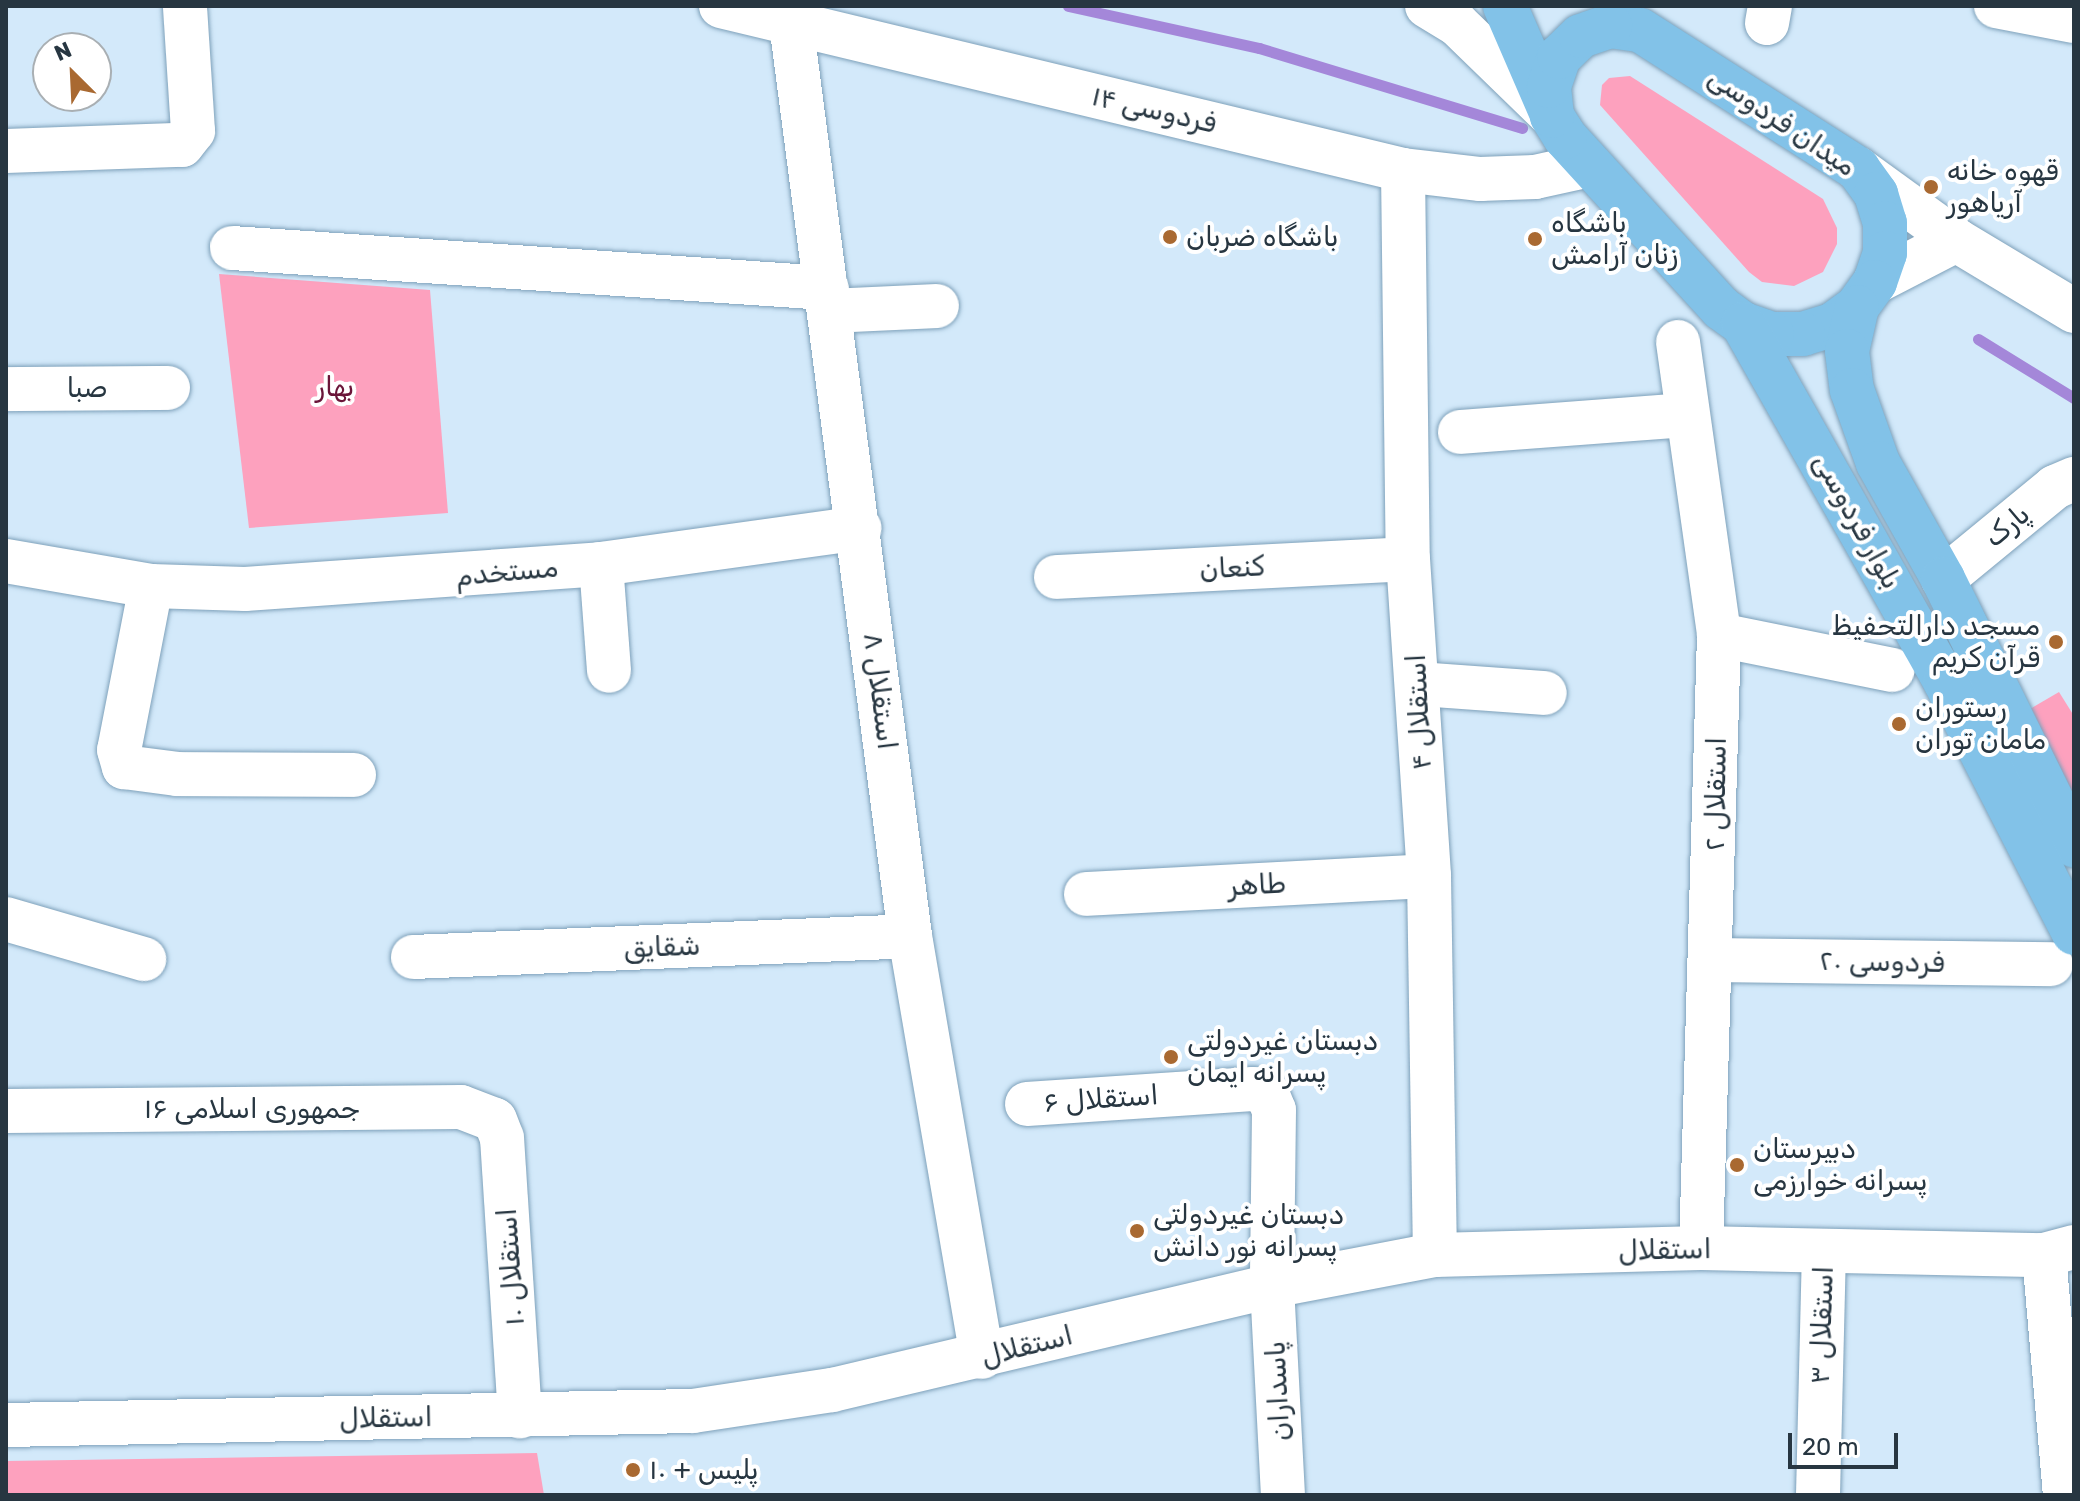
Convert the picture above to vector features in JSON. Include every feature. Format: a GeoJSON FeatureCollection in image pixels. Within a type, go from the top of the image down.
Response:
{"type":"FeatureCollection","features":[{"type":"Feature","properties":{"kind":"main road"},"geometry":{"type":"LineString","coordinates":[[1505,6],[1552,116],[1590,165],[1721,308],[1743,324],[1772,334],[1803,334],[1832,325],[1866,295]]}},
{"type":"Feature","properties":{"kind":"main road","name":"میدان فردوسی"},"geometry":{"type":"LineString","coordinates":[[1552,116],[1549,86],[1559,57],[1581,36],[1631,18],[1858,169],[1876,194],[1885,223],[1885,253],[1866,295]]}},
{"type":"Feature","properties":{"kind":"main road","name":"بلوار فردوسی"},"geometry":{"type":"LineString","coordinates":[[1866,295],[1847,351],[1852,390],[1878,463],[1943,579],[2074,845]]}},
{"type":"Feature","properties":{"kind":"main road","name":"بلوار فردوسی"},"geometry":{"type":"LineString","coordinates":[[1743,324],[1948,687],[2062,949]]}},
{"type":"Feature","properties":{"kind":"street"},"geometry":{"type":"LineString","coordinates":[[6,151],[182,145],[193,131],[185,6]]}},
{"type":"Feature","properties":{"kind":"street","name":"فردوسی ۱۴"},"geometry":{"type":"LineString","coordinates":[[721,6],[1403,170],[1521,178],[1590,165]]}},
{"type":"Feature","properties":{"kind":"street"},"geometry":{"type":"LineString","coordinates":[[1427,6],[1457,24],[1552,116]]}},
{"type":"Feature","properties":{"kind":"street"},"geometry":{"type":"LineString","coordinates":[[1996,6],[2074,21]]}},
{"type":"Feature","properties":{"kind":"street","name":"استقلال ۸"},"geometry":{"type":"LineString","coordinates":[[791,23],[860,528],[910,936],[982,1357]]}},
{"type":"Feature","properties":{"kind":"street"},"geometry":{"type":"LineString","coordinates":[[1858,169],[1956,240],[2074,311]]}},
{"type":"Feature","properties":{"kind":"street","name":"استقلال ۴"},"geometry":{"type":"LineString","coordinates":[[1403,170],[1408,559],[1419,684],[1429,876],[1435,1255]]}},
{"type":"Feature","properties":{"kind":"street"},"geometry":{"type":"LineString","coordinates":[[1866,295],[1956,240]]}},
{"type":"Feature","properties":{"kind":"street"},"geometry":{"type":"LineString","coordinates":[[232,248],[937,306]]}},
{"type":"Feature","properties":{"kind":"street","name":"استقلال ۲"},"geometry":{"type":"LineString","coordinates":[[1678,342],[1719,635],[1713,960],[1701,1248]]}},
{"type":"Feature","properties":{"kind":"street","name":"صبا"},"geometry":{"type":"LineString","coordinates":[[6,389],[168,388]]}},
{"type":"Feature","properties":{"kind":"street"},"geometry":{"type":"LineString","coordinates":[[1460,432],[1687,415]]}},
{"type":"Feature","properties":{"kind":"street","name":"پارک"},"geometry":{"type":"LineString","coordinates":[[1943,579],[2055,487],[2074,479]]}},
{"type":"Feature","properties":{"kind":"street","name":"مستخدم"},"geometry":{"type":"LineString","coordinates":[[6,561],[151,586],[245,589],[601,564],[860,528]]}},
{"type":"Feature","properties":{"kind":"street","name":"کنعان"},"geometry":{"type":"LineString","coordinates":[[1056,577],[1408,559]]}},
{"type":"Feature","properties":{"kind":"street"},"geometry":{"type":"LineString","coordinates":[[601,564],[609,671]]}},
{"type":"Feature","properties":{"kind":"street"},"geometry":{"type":"LineString","coordinates":[[151,586],[119,750],[124,767],[177,774],[354,775]]}},
{"type":"Feature","properties":{"kind":"street"},"geometry":{"type":"LineString","coordinates":[[1719,635],[1892,670]]}},
{"type":"Feature","properties":{"kind":"street"},"geometry":{"type":"LineString","coordinates":[[1419,684],[1545,693]]}},
{"type":"Feature","properties":{"kind":"street","name":"طاهر"},"geometry":{"type":"LineString","coordinates":[[1086,894],[1429,876]]}},
{"type":"Feature","properties":{"kind":"street"},"geometry":{"type":"LineString","coordinates":[[6,919],[144,959]]}},
{"type":"Feature","properties":{"kind":"street","name":"شقایق"},"geometry":{"type":"LineString","coordinates":[[413,957],[910,936]]}},
{"type":"Feature","properties":{"kind":"street","name":"فردوسی ۲۰"},"geometry":{"type":"LineString","coordinates":[[1713,960],[2062,949]]}},
{"type":"Feature","properties":{"kind":"street","name":"استقلال ۶"},"geometry":{"type":"LineString","coordinates":[[1027,1104],[1253,1089],[1267,1093],[1274,1110],[1272,1286]]}},
{"type":"Feature","properties":{"kind":"street","name":"جمهوری اسلامی ۱۶"},"geometry":{"type":"LineString","coordinates":[[6,1111],[461,1107],[495,1120]]}},
{"type":"Feature","properties":{"kind":"street","name":"استقلال ۱۰"},"geometry":{"type":"LineString","coordinates":[[495,1120],[502,1138],[520,1416]]}},
{"type":"Feature","properties":{"kind":"street","name":"استقلال"},"geometry":{"type":"LineString","coordinates":[[6,1425],[693,1411],[832,1390],[1272,1286],[1435,1255],[1701,1248],[2064,1256]]}},
{"type":"Feature","properties":{"kind":"street","name":"استقلال ۳"},"geometry":{"type":"LineString","coordinates":[[1818,1495],[1824,1252]]}},
{"type":"Feature","properties":{"kind":"street"},"geometry":{"type":"LineString","coordinates":[[2064,1256],[2065,1495]]}},
{"type":"Feature","properties":{"kind":"street","name":"پاسداران"},"geometry":{"type":"LineString","coordinates":[[1272,1286],[1283,1495]]}},
{"type":"Feature","properties":{"kind":"green space"},"geometry":{"type":"Polygon","coordinates":[[[1630,76],[1823,199],[1837,228],[1837,244],[1823,272],[1794,286],[1762,282],[1749,272],[1600,105],[1602,85],[1609,78],[1630,76]]]}},
{"type":"Feature","properties":{"kind":"green space","name":"بهار"},"geometry":{"type":"Polygon","coordinates":[[[219,274],[430,290],[448,513],[249,528],[219,274]]]}},
{"type":"Feature","properties":{"kind":"green space"},"geometry":{"type":"Polygon","coordinates":[[[2059,692],[2074,716],[2074,798],[2030,709],[2059,692]]]}},
{"type":"Feature","properties":{"kind":"green space"},"geometry":{"type":"Polygon","coordinates":[[[537,1453],[544,1495],[6,1495],[6,1461],[537,1453]]]}},
{"type":"Feature","properties":{"kind":"waterway"},"geometry":{"type":"LineString","coordinates":[[1068,6],[1259,48],[1522,128]]}},
{"type":"Feature","properties":{"kind":"waterway"},"geometry":{"type":"LineString","coordinates":[[1978,339],[2074,398]]}},
{"type":"Feature","properties":{"kind":"place","name":"قهوه خانه آریاهور"},"geometry":{"type":"Point","coordinates":[1931,187]}},
{"type":"Feature","properties":{"kind":"place","name":"باشگاه ضربان"},"geometry":{"type":"Point","coordinates":[1170,237]}},
{"type":"Feature","properties":{"kind":"place","name":"باشگاه زنان آرامش"},"geometry":{"type":"Point","coordinates":[1535,239]}},
{"type":"Feature","properties":{"kind":"place","name":"مسجد دارالتحفیظ قرآن کریم"},"geometry":{"type":"Point","coordinates":[2056,642]}},
{"type":"Feature","properties":{"kind":"place","name":"رستوران مامان توران"},"geometry":{"type":"Point","coordinates":[1899,724]}},
{"type":"Feature","properties":{"kind":"place","name":"دبستان غیردولتی پسرانه ایمان"},"geometry":{"type":"Point","coordinates":[1171,1057]}},
{"type":"Feature","properties":{"kind":"place","name":"دبیرستان پسرانه خوارزمی"},"geometry":{"type":"Point","coordinates":[1737,1165]}},
{"type":"Feature","properties":{"kind":"place","name":"دبستان غیردولتی پسرانه نور دانش"},"geometry":{"type":"Point","coordinates":[1137,1231]}},
{"type":"Feature","properties":{"kind":"place","name":"پلیس + ۱۰"},"geometry":{"type":"Point","coordinates":[633,1470]}}]}
